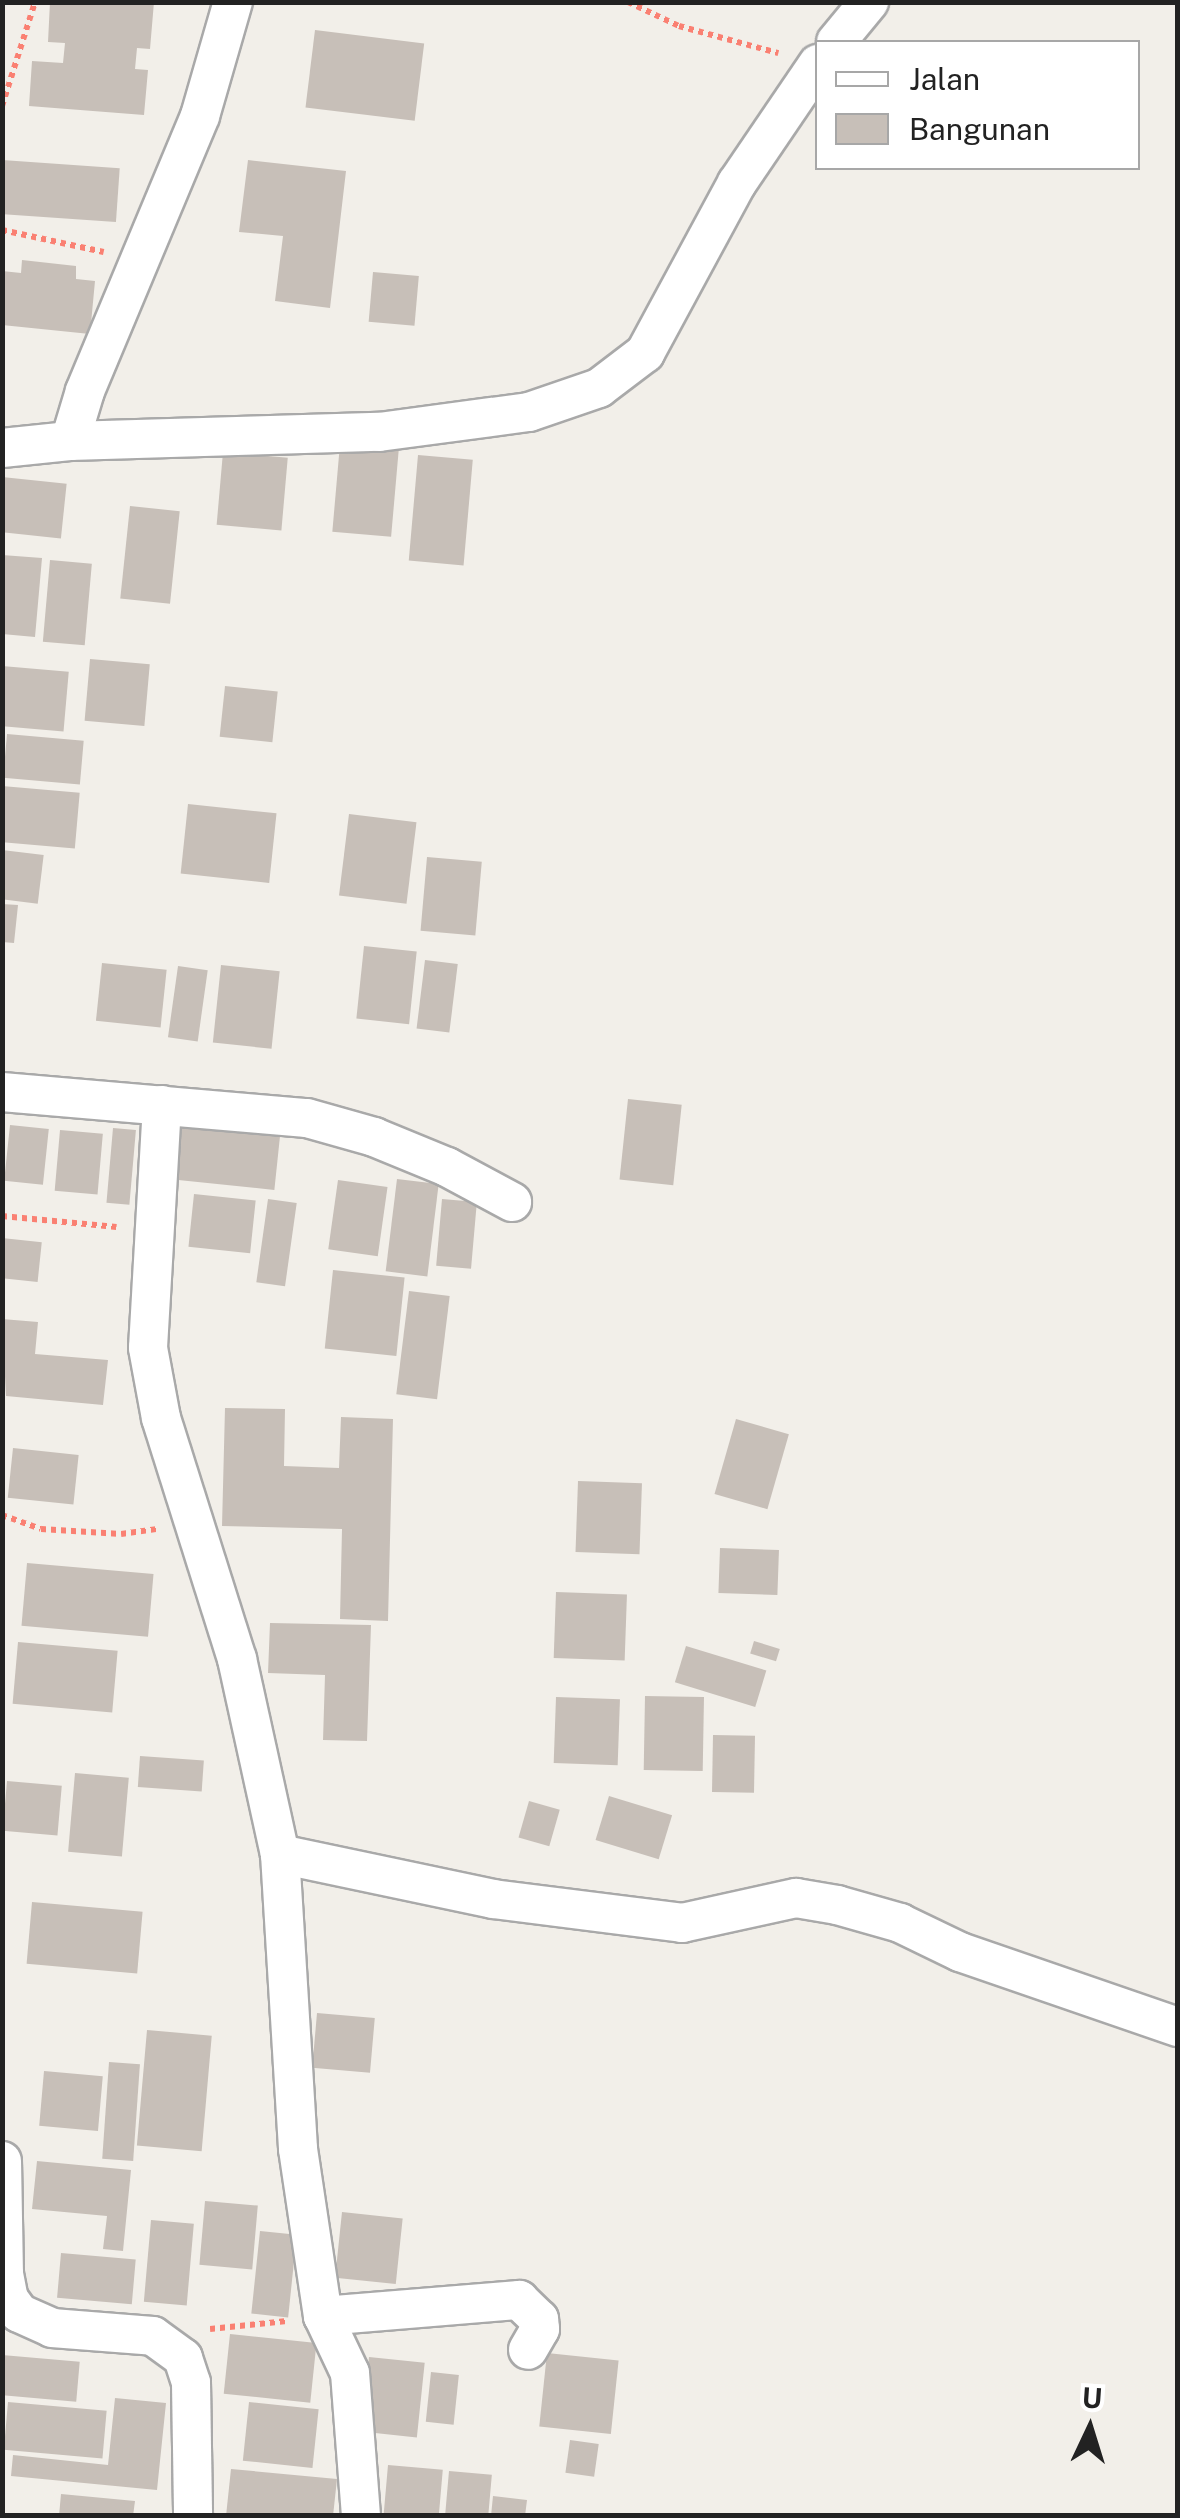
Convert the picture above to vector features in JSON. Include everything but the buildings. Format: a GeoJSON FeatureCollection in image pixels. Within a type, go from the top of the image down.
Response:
{"type":"FeatureCollection","features":[{"type":"Feature","properties":{"kind":"street"},"geometry":{"type":"LineString","coordinates":[[70,442],[86,391],[144,260],[200,116],[232,2]]}},
{"type":"Feature","properties":{"kind":"street"},"geometry":{"type":"LineString","coordinates":[[838,40],[869,2]]}},
{"type":"Feature","properties":{"kind":"street"},"geometry":{"type":"LineString","coordinates":[[2,448],[70,442],[379,432],[530,412],[599,388],[645,352],[800,59]]}},
{"type":"Feature","properties":{"kind":"street"},"geometry":{"type":"LineString","coordinates":[[2,1092],[307,1118],[447,1167],[512,1202]]}},
{"type":"Feature","properties":{"kind":"street"},"geometry":{"type":"LineString","coordinates":[[162,1105],[148,1348],[161,1418],[237,1658],[280,1854],[298,2149],[323,2316],[350,2373],[362,2516]]}},
{"type":"Feature","properties":{"kind":"street"},"geometry":{"type":"LineString","coordinates":[[280,1854],[493,1899],[682,1923],[796,1898],[837,1905],[900,1923],[960,1952],[1178,2027]]}},
{"type":"Feature","properties":{"kind":"street"},"geometry":{"type":"LineString","coordinates":[[2,2162],[4,2274],[10,2299],[20,2313],[52,2328],[153,2336],[183,2358],[192,2383],[193,2516]]}},
{"type":"Feature","properties":{"kind":"street"},"geometry":{"type":"LineString","coordinates":[[323,2316],[519,2300],[539,2319],[537,2336],[528,2350]]}},
{"type":"Feature","properties":{"kind":"path"},"geometry":{"type":"LineString","coordinates":[[2,106],[35,2]]}},
{"type":"Feature","properties":{"kind":"path"},"geometry":{"type":"LineString","coordinates":[[628,2],[679,26],[800,59]]}},
{"type":"Feature","properties":{"kind":"path"},"geometry":{"type":"LineString","coordinates":[[2,230],[144,260]]}},
{"type":"Feature","properties":{"kind":"path"},"geometry":{"type":"LineString","coordinates":[[2,1216],[152,1231]]}},
{"type":"Feature","properties":{"kind":"path"},"geometry":{"type":"LineString","coordinates":[[2,1515],[41,1529],[121,1534],[195,1524]]}},
{"type":"Feature","properties":{"kind":"path"},"geometry":{"type":"LineString","coordinates":[[153,2336],[323,2316]]}}]}
